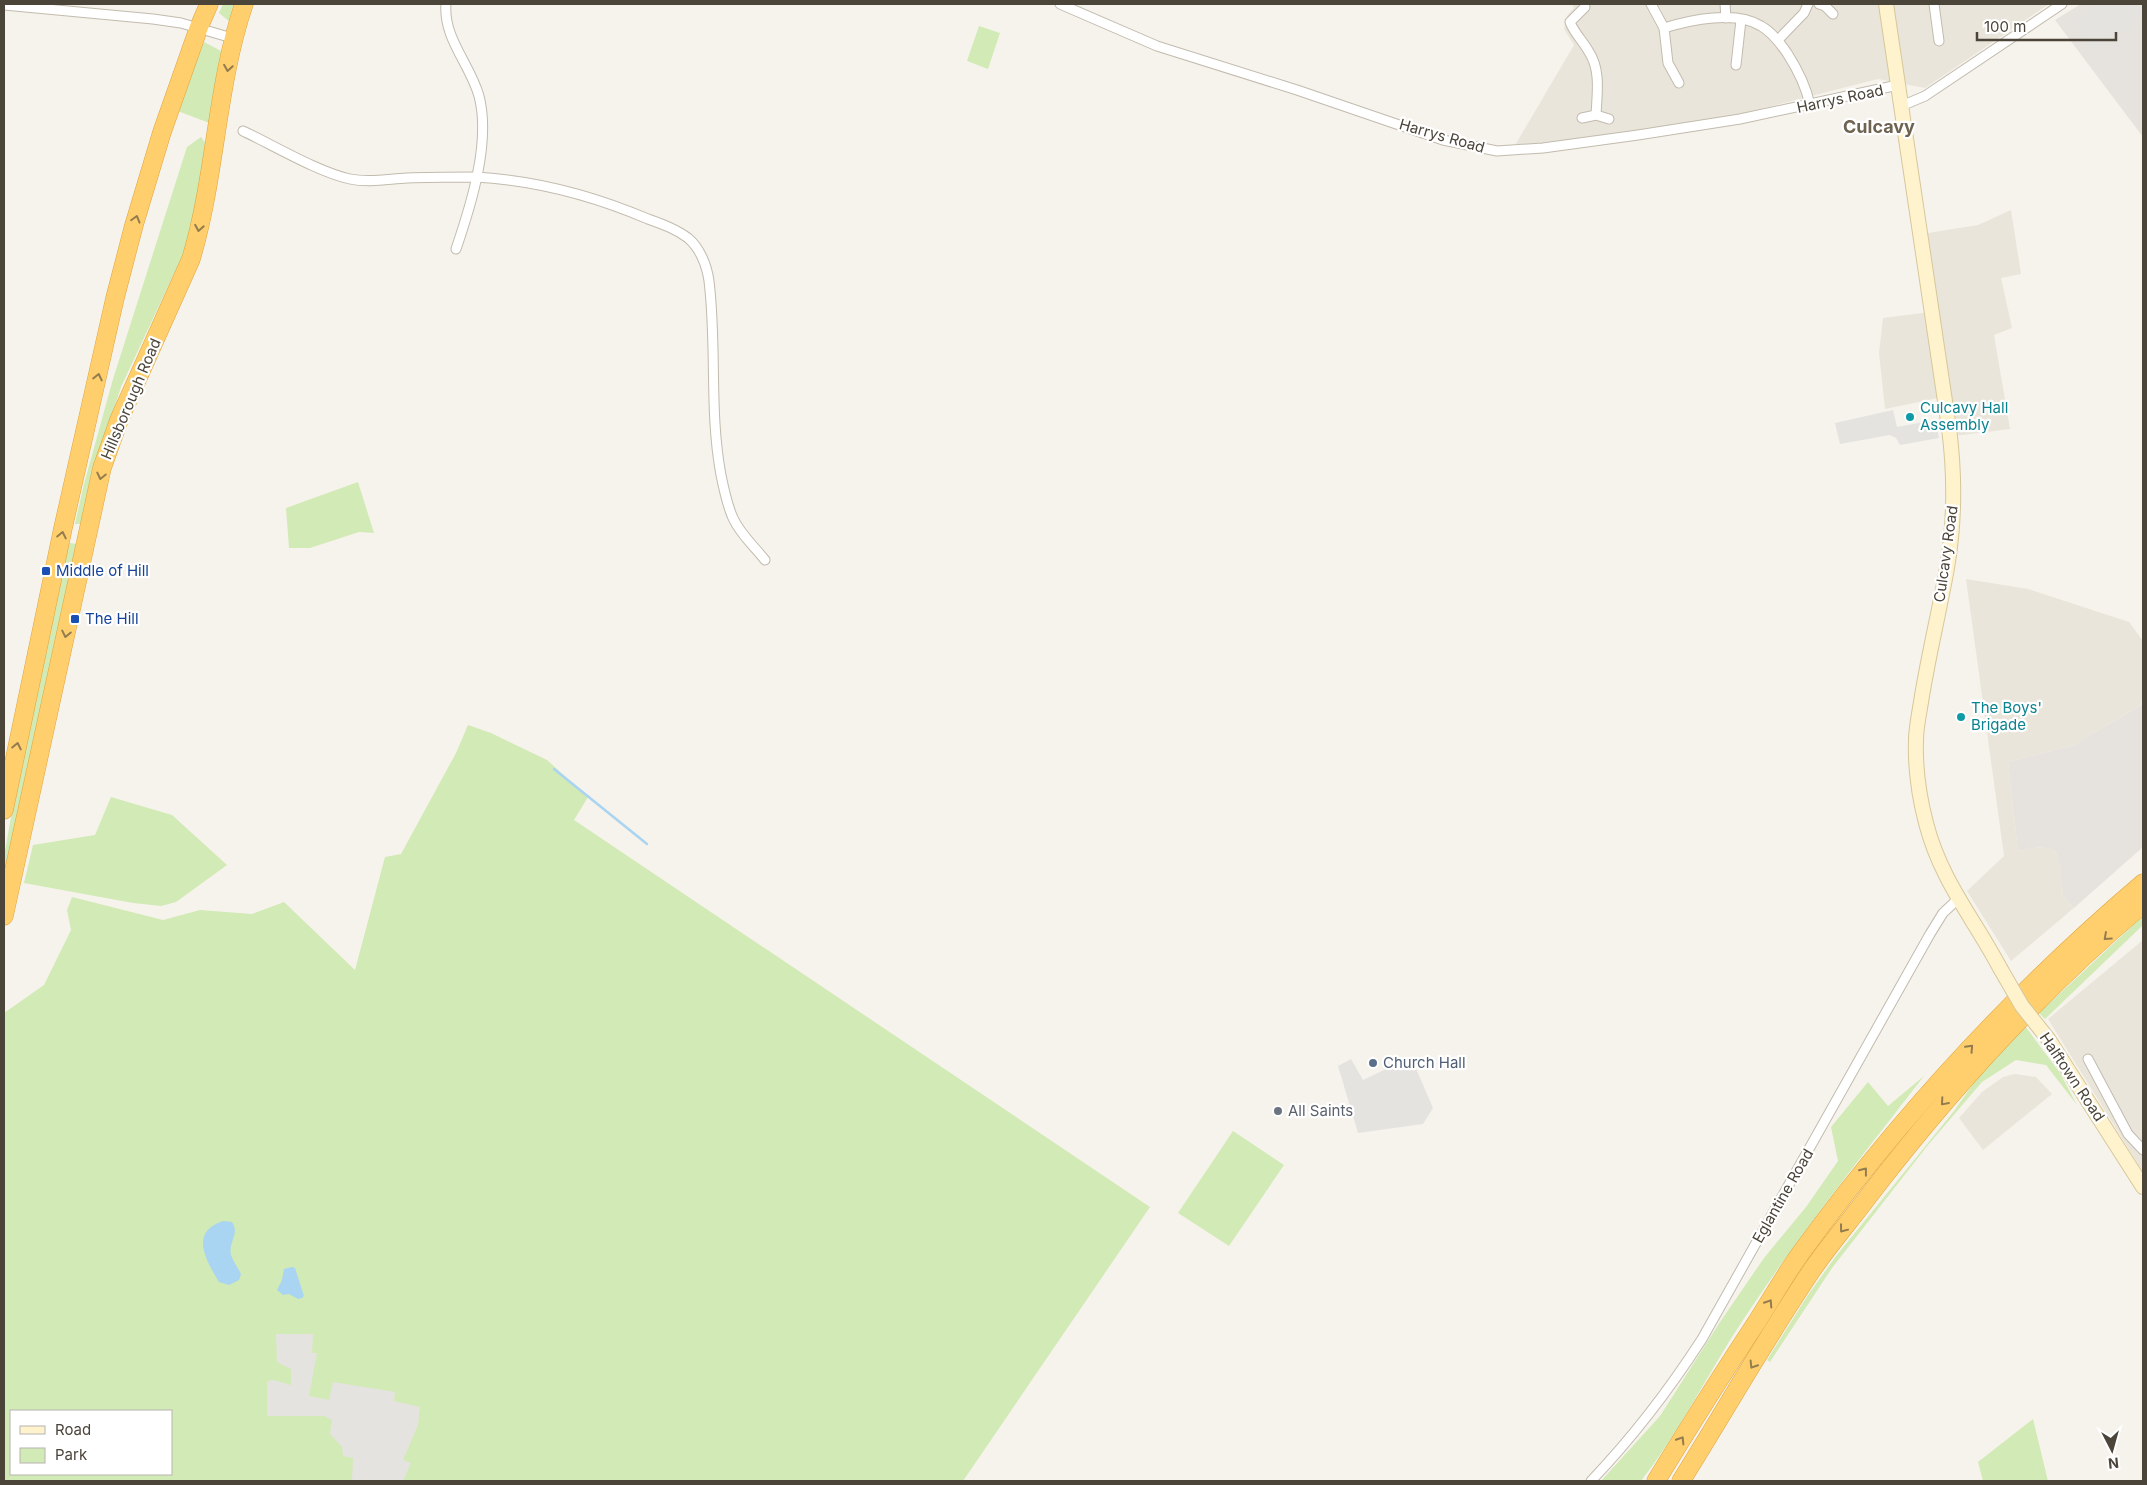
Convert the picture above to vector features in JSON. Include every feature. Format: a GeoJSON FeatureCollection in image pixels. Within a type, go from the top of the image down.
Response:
{"type":"FeatureCollection","features":[{"type":"Feature","properties":{"kind":"highway","name":"Hillsborough Road"},"geometry":{"type":"LineString","coordinates":[[4,810],[63,528],[115,298],[148,178],[209,4]]}},
{"type":"Feature","properties":{"kind":"highway","name":"Hillsborough Road"},"geometry":{"type":"LineString","coordinates":[[4,916],[102,468],[119,420],[191,259],[198,234],[232,38],[244,4]]}},
{"type":"Feature","properties":{"kind":"highway"},"geometry":{"type":"LineString","coordinates":[[1656,1481],[1716,1384],[1800,1255],[1889,1139],[2003,1014],[2112,909],[2143,883]]}},
{"type":"Feature","properties":{"kind":"highway"},"geometry":{"type":"LineString","coordinates":[[1681,1481],[1813,1269],[1911,1140],[1962,1081],[2074,966],[2143,904]]}},
{"type":"Feature","properties":{"kind":"street"},"geometry":{"type":"LineString","coordinates":[[446,4],[447,21],[452,38],[479,96],[482,118],[478,178],[456,249]]}},
{"type":"Feature","properties":{"kind":"street","name":"Harrys Road"},"geometry":{"type":"LineString","coordinates":[[1060,4],[1157,46],[1297,90],[1443,140],[1484,149],[1512,151],[1638,135],[1740,119],[1898,85]]}},
{"type":"Feature","properties":{"kind":"street"},"geometry":{"type":"LineString","coordinates":[[1651,4],[1664,28],[1668,63],[1679,83]]}},
{"type":"Feature","properties":{"kind":"street"},"geometry":{"type":"LineString","coordinates":[[1725,4],[1726,18]]}},
{"type":"Feature","properties":{"kind":"street"},"geometry":{"type":"LineString","coordinates":[[1778,40],[1804,13],[1808,4]]}},
{"type":"Feature","properties":{"kind":"street"},"geometry":{"type":"LineString","coordinates":[[1818,4],[1825,6],[1833,14]]}},
{"type":"Feature","properties":{"kind":"street","name":"Culcavy Road"},"geometry":{"type":"LineString","coordinates":[[1886,4],[1949,428],[1954,478],[1948,560],[1929,651],[1916,738],[1920,794],[1931,840],[1944,872],[1958,899],[2000,968]]}},
{"type":"Feature","properties":{"kind":"street"},"geometry":{"type":"LineString","coordinates":[[1934,4],[1938,41]]}},
{"type":"Feature","properties":{"kind":"street"},"geometry":{"type":"LineString","coordinates":[[1901,102],[1906,104],[1925,96],[2062,4]]}},
{"type":"Feature","properties":{"kind":"street"},"geometry":{"type":"LineString","coordinates":[[4,5],[153,19],[199,28],[232,38]]}},
{"type":"Feature","properties":{"kind":"street"},"geometry":{"type":"LineString","coordinates":[[1585,5],[1570,22],[1573,30],[1590,54],[1597,74],[1596,115]]}},
{"type":"Feature","properties":{"kind":"street"},"geometry":{"type":"LineString","coordinates":[[1664,28],[1704,18],[1726,18],[1760,25],[1778,40],[1799,71],[1810,105]]}},
{"type":"Feature","properties":{"kind":"street"},"geometry":{"type":"LineString","coordinates":[[1736,65],[1741,20]]}},
{"type":"Feature","properties":{"kind":"street"},"geometry":{"type":"LineString","coordinates":[[1582,118],[1596,115],[1609,118]]}},
{"type":"Feature","properties":{"kind":"street"},"geometry":{"type":"LineString","coordinates":[[243,131],[326,171],[349,178],[368,181],[435,177],[478,178],[544,187],[591,197],[676,230],[689,239],[703,260],[708,279],[713,342],[715,428],[718,460],[726,496],[733,518],[741,534],[765,560]]}},
{"type":"Feature","properties":{"kind":"street","name":"Eglantine Road"},"geometry":{"type":"LineString","coordinates":[[1591,1481],[1639,1428],[1668,1391],[1702,1339],[1930,934],[1943,913],[1958,899]]}},
{"type":"Feature","properties":{"kind":"street","name":"Halftown Road"},"geometry":{"type":"LineString","coordinates":[[2000,968],[2022,1006],[2049,1040],[2143,1187]]}},
{"type":"Feature","properties":{"kind":"street","name":"Halftown Road"},"geometry":{"type":"LineString","coordinates":[[2088,1059],[2128,1134],[2143,1150]]}},
{"type":"Feature","properties":{"kind":"shaded area"},"geometry":{"type":"Polygon","coordinates":[[[1572,4],[2049,4],[1925,88],[1878,79],[1749,112],[1633,131],[1514,147],[1574,45],[1564,29],[1567,16],[1574,8],[1572,4]]]}},
{"type":"Feature","properties":{"kind":"shaded area"},"geometry":{"type":"Polygon","coordinates":[[[2081,4],[2143,4],[2143,137],[2055,20],[2081,4]]]}},
{"type":"Feature","properties":{"kind":"shaded area"},"geometry":{"type":"Polygon","coordinates":[[[2097,4],[2143,4],[2143,15],[2094,50],[2071,22],[2097,4]]]}},
{"type":"Feature","properties":{"kind":"shaded area"},"geometry":{"type":"Polygon","coordinates":[[[2011,210],[2021,274],[2001,278],[2012,328],[1994,335],[2010,429],[1946,437],[1938,398],[1885,409],[1879,353],[1883,318],[1938,311],[1928,233],[1978,225],[2011,210]]]}},
{"type":"Feature","properties":{"kind":"shaded area"},"geometry":{"type":"Polygon","coordinates":[[[1893,410],[1897,427],[1935,420],[1939,438],[1900,445],[1896,438],[1890,435],[1840,444],[1835,423],[1893,410]]]}},
{"type":"Feature","properties":{"kind":"shaded area"},"geometry":{"type":"Polygon","coordinates":[[[1966,579],[2028,589],[2129,622],[2143,641],[2143,697],[2141,705],[2074,745],[2008,762],[2018,851],[2040,847],[2055,850],[2060,867],[2063,896],[2074,908],[2011,961],[1967,891],[2004,856],[1966,579]]]}},
{"type":"Feature","properties":{"kind":"shaded area"},"geometry":{"type":"Polygon","coordinates":[[[2143,704],[2143,847],[2074,908],[2063,896],[2060,867],[2055,850],[2040,847],[2018,851],[2008,762],[2074,745],[2143,704]]]}},
{"type":"Feature","properties":{"kind":"shaded area"},"geometry":{"type":"Polygon","coordinates":[[[2143,940],[2143,1172],[2048,1019],[2143,940]]]}},
{"type":"Feature","properties":{"kind":"shaded area"},"geometry":{"type":"Polygon","coordinates":[[[1411,1057],[1433,1108],[1423,1124],[1358,1133],[1338,1066],[1351,1059],[1363,1080],[1411,1057]]]}},
{"type":"Feature","properties":{"kind":"shaded area"},"geometry":{"type":"Polygon","coordinates":[[[2015,1074],[2036,1077],[2052,1094],[1983,1150],[1959,1118],[1982,1092],[2003,1077],[2015,1074]]]}},
{"type":"Feature","properties":{"kind":"shaded area"},"geometry":{"type":"Polygon","coordinates":[[[276,1334],[313,1334],[312,1353],[317,1353],[309,1396],[329,1400],[333,1382],[395,1392],[394,1401],[420,1407],[418,1425],[403,1460],[411,1463],[403,1481],[352,1481],[353,1458],[343,1456],[342,1447],[330,1434],[332,1420],[324,1416],[267,1416],[267,1381],[273,1380],[291,1385],[291,1369],[277,1362],[276,1334]]]}},
{"type":"Feature","properties":{"kind":"green space"},"geometry":{"type":"Polygon","coordinates":[[[223,4],[236,4],[230,22],[219,13],[223,4]]]}},
{"type":"Feature","properties":{"kind":"green space"},"geometry":{"type":"Polygon","coordinates":[[[979,26],[1000,33],[988,69],[967,61],[979,26]]]}},
{"type":"Feature","properties":{"kind":"green space"},"geometry":{"type":"Polygon","coordinates":[[[204,42],[225,53],[212,124],[175,110],[204,42]]]}},
{"type":"Feature","properties":{"kind":"green space"},"geometry":{"type":"Polygon","coordinates":[[[201,137],[210,149],[193,233],[121,387],[95,469],[82,524],[75,524],[113,379],[187,147],[201,137]]]}},
{"type":"Feature","properties":{"kind":"green space"},"geometry":{"type":"Polygon","coordinates":[[[358,482],[374,533],[359,532],[310,548],[289,548],[286,508],[358,482]]]}},
{"type":"Feature","properties":{"kind":"green space"},"geometry":{"type":"Polygon","coordinates":[[[69,543],[78,544],[7,872],[4,874],[4,857],[18,777],[69,543]]]}},
{"type":"Feature","properties":{"kind":"green space"},"geometry":{"type":"Polygon","coordinates":[[[468,725],[491,733],[547,760],[588,797],[574,820],[1150,1207],[963,1481],[4,1481],[4,1013],[44,985],[71,930],[67,910],[72,897],[163,920],[200,910],[252,914],[284,902],[355,970],[385,857],[401,854],[456,753],[468,725]]]}},
{"type":"Feature","properties":{"kind":"green space"},"geometry":{"type":"Polygon","coordinates":[[[111,797],[172,815],[227,865],[176,902],[161,906],[133,903],[24,883],[33,845],[95,835],[111,797]]]}},
{"type":"Feature","properties":{"kind":"green space"},"geometry":{"type":"Polygon","coordinates":[[[2143,916],[2143,925],[2045,1019],[2039,1013],[2143,916]]]}},
{"type":"Feature","properties":{"kind":"green space"},"geometry":{"type":"Polygon","coordinates":[[[2025,1026],[2060,1073],[2077,1105],[2046,1065],[2016,1060],[1982,1082],[1928,1145],[1832,1268],[1770,1362],[1767,1360],[1808,1295],[1836,1256],[1954,1111],[1983,1070],[2025,1026]]]}},
{"type":"Feature","properties":{"kind":"green space"},"geometry":{"type":"Polygon","coordinates":[[[1924,1076],[1831,1196],[1764,1289],[1730,1340],[1681,1422],[1641,1481],[1601,1481],[1660,1416],[1720,1322],[1764,1258],[1806,1207],[1838,1161],[1831,1127],[1868,1082],[1888,1106],[1924,1076]]]}},
{"type":"Feature","properties":{"kind":"green space"},"geometry":{"type":"Polygon","coordinates":[[[1233,1131],[1284,1165],[1229,1246],[1178,1213],[1233,1131]]]}},
{"type":"Feature","properties":{"kind":"green space"},"geometry":{"type":"Polygon","coordinates":[[[2033,1419],[2048,1481],[1983,1481],[1978,1462],[2033,1419]]]}},
{"type":"Feature","properties":{"kind":"water"},"geometry":{"type":"Polygon","coordinates":[[[223,1221],[232,1222],[234,1226],[231,1255],[241,1274],[239,1280],[229,1285],[219,1282],[209,1265],[203,1247],[203,1239],[206,1232],[223,1221]]]}},
{"type":"Feature","properties":{"kind":"water"},"geometry":{"type":"Polygon","coordinates":[[[295,1268],[304,1296],[302,1298],[298,1299],[289,1294],[283,1295],[277,1290],[282,1280],[284,1269],[295,1268]]]}},
{"type":"Feature","properties":{"kind":"waterway"},"geometry":{"type":"LineString","coordinates":[[554,769],[647,844]]}},
{"type":"Feature","properties":{"kind":"place","name":"Culcavy Hall Assembly"},"geometry":{"type":"Point","coordinates":[1910,417]}},
{"type":"Feature","properties":{"kind":"place","name":"Middle of Hill"},"geometry":{"type":"Point","coordinates":[46,571]}},
{"type":"Feature","properties":{"kind":"place","name":"The Hill"},"geometry":{"type":"Point","coordinates":[75,619]}},
{"type":"Feature","properties":{"kind":"place","name":"The Boys' Brigade"},"geometry":{"type":"Point","coordinates":[1961,717]}},
{"type":"Feature","properties":{"kind":"place","name":"Church Hall"},"geometry":{"type":"Point","coordinates":[1373,1063]}},
{"type":"Feature","properties":{"kind":"place","name":"All Saints"},"geometry":{"type":"Point","coordinates":[1278,1111]}},
{"type":"Feature","properties":{"kind":"district","name":"Culcavy"},"geometry":{"type":"Point","coordinates":[1879,127]}}]}
